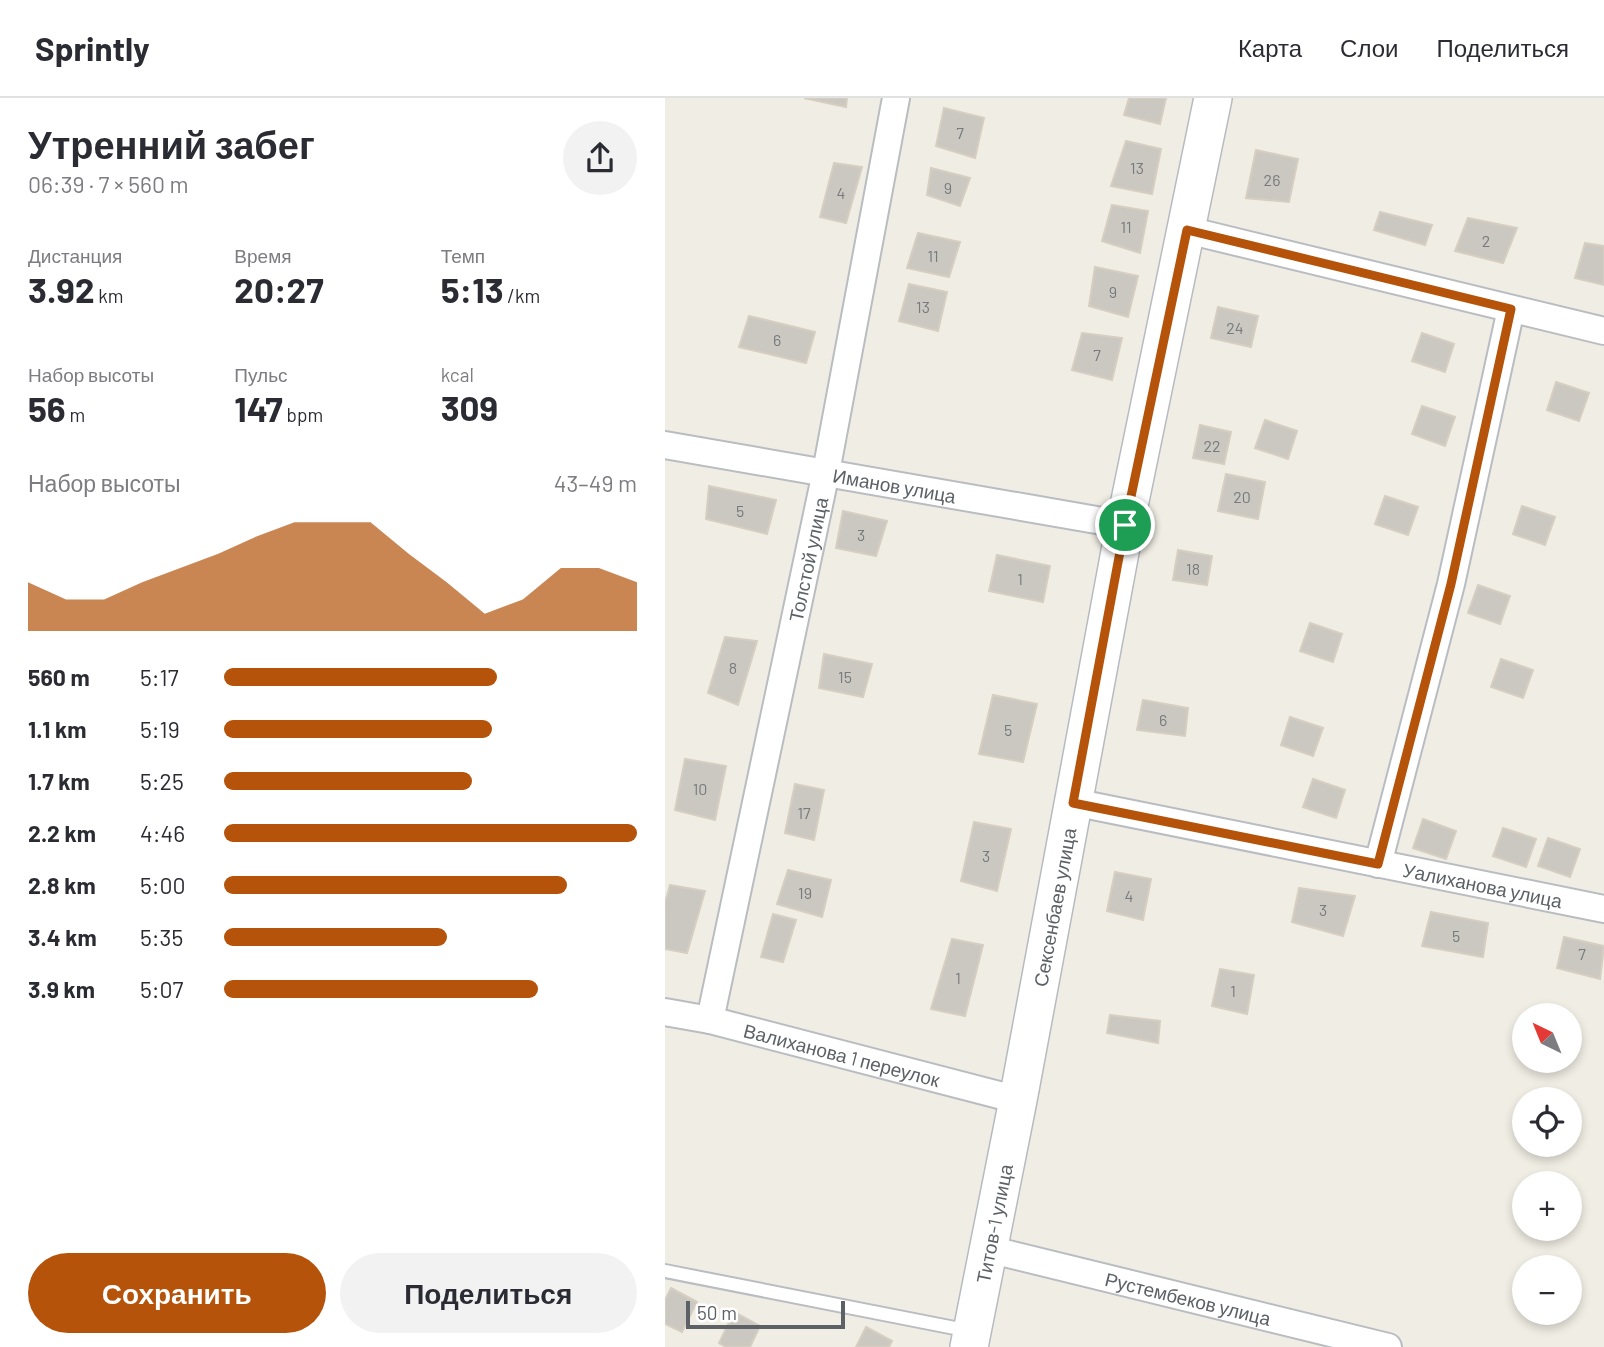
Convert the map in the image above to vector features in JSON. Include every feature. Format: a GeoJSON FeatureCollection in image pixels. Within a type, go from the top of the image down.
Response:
{"type":"FeatureCollection","features":[{"type":"Feature","properties":{"kind":"street","name":"Толстой улица"},"geometry":{"type":"LineString","coordinates":[[710,1020],[826,472],[896,98]]}},
{"type":"Feature","properties":{"kind":"street","name":"Сексенбаев улица"},"geometry":{"type":"LineString","coordinates":[[1019,1100],[1125,525],[1213,98]]}},
{"type":"Feature","properties":{"kind":"street"},"geometry":{"type":"LineString","coordinates":[[1187,230],[1604,331]]}},
{"type":"Feature","properties":{"kind":"street"},"geometry":{"type":"LineString","coordinates":[[1378,864],[1451,584],[1511,309]]}},
{"type":"Feature","properties":{"kind":"street","name":"Иманов улица"},"geometry":{"type":"LineString","coordinates":[[665,445],[1125,525]]}},
{"type":"Feature","properties":{"kind":"street","name":"Уалиханова улица"},"geometry":{"type":"LineString","coordinates":[[1073,803],[1604,909]]}},
{"type":"Feature","properties":{"kind":"street","name":"Валиханова 1 переулок"},"geometry":{"type":"LineString","coordinates":[[665,1012],[710,1020],[1019,1100]]}},
{"type":"Feature","properties":{"kind":"street","name":"Титов-1 улица"},"geometry":{"type":"LineString","coordinates":[[970,1339],[1019,1100]]}},
{"type":"Feature","properties":{"kind":"street","name":"Рустембеков улица"},"geometry":{"type":"LineString","coordinates":[[988,1250],[1388,1347]]}},
{"type":"Feature","properties":{"kind":"lane"},"geometry":{"type":"LineString","coordinates":[[665,1271],[970,1339]]}},
{"type":"Feature","properties":{"kind":"building"},"geometry":{"type":"Polygon","coordinates":[[[804,98],[847,98],[846,107],[804,98]]]}},
{"type":"Feature","properties":{"kind":"building"},"geometry":{"type":"Polygon","coordinates":[[[1129,98],[1166,98],[1160,124],[1124,115],[1129,98]]]}},
{"type":"Feature","properties":{"kind":"building"},"geometry":{"type":"Polygon","coordinates":[[[944,108],[984,118],[975,158],[936,146],[944,108]]]}},
{"type":"Feature","properties":{"kind":"building"},"geometry":{"type":"Polygon","coordinates":[[[1126,141],[1161,149],[1152,194],[1111,186],[1126,141]]]}},
{"type":"Feature","properties":{"kind":"building"},"geometry":{"type":"Polygon","coordinates":[[[1256,150],[1298,159],[1289,202],[1246,198],[1256,150]]]}},
{"type":"Feature","properties":{"kind":"building"},"geometry":{"type":"Polygon","coordinates":[[[834,163],[862,167],[846,223],[820,217],[834,163]]]}},
{"type":"Feature","properties":{"kind":"building"},"geometry":{"type":"Polygon","coordinates":[[[931,168],[970,178],[960,206],[927,195],[931,168]]]}},
{"type":"Feature","properties":{"kind":"building"},"geometry":{"type":"Polygon","coordinates":[[[1112,205],[1148,211],[1140,253],[1102,241],[1112,205]]]}},
{"type":"Feature","properties":{"kind":"building"},"geometry":{"type":"Polygon","coordinates":[[[1380,212],[1432,225],[1425,245],[1374,230],[1380,212]]]}},
{"type":"Feature","properties":{"kind":"building"},"geometry":{"type":"Polygon","coordinates":[[[1468,218],[1517,228],[1503,263],[1455,251],[1468,218]]]}},
{"type":"Feature","properties":{"kind":"building"},"geometry":{"type":"Polygon","coordinates":[[[918,233],[960,242],[949,277],[907,268],[918,233]]]}},
{"type":"Feature","properties":{"kind":"building"},"geometry":{"type":"Polygon","coordinates":[[[1585,243],[1604,246],[1604,285],[1575,278],[1585,243]]]}},
{"type":"Feature","properties":{"kind":"building"},"geometry":{"type":"Polygon","coordinates":[[[1095,267],[1138,276],[1128,317],[1089,306],[1095,267]]]}},
{"type":"Feature","properties":{"kind":"building"},"geometry":{"type":"Polygon","coordinates":[[[909,284],[947,292],[938,331],[899,321],[909,284]]]}},
{"type":"Feature","properties":{"kind":"building"},"geometry":{"type":"Polygon","coordinates":[[[1218,307],[1258,316],[1251,347],[1211,338],[1218,307]]]}},
{"type":"Feature","properties":{"kind":"building"},"geometry":{"type":"Polygon","coordinates":[[[749,316],[815,332],[806,363],[739,347],[749,316]]]}},
{"type":"Feature","properties":{"kind":"building"},"geometry":{"type":"Polygon","coordinates":[[[1082,333],[1122,338],[1112,380],[1072,370],[1082,333]]]}},
{"type":"Feature","properties":{"kind":"building"},"geometry":{"type":"Polygon","coordinates":[[[1422,333],[1454,344],[1445,372],[1412,361],[1422,333]]]}},
{"type":"Feature","properties":{"kind":"building"},"geometry":{"type":"Polygon","coordinates":[[[1556,382],[1589,393],[1579,421],[1547,410],[1556,382]]]}},
{"type":"Feature","properties":{"kind":"building"},"geometry":{"type":"Polygon","coordinates":[[[1422,406],[1455,417],[1445,446],[1412,434],[1422,406]]]}},
{"type":"Feature","properties":{"kind":"building"},"geometry":{"type":"Polygon","coordinates":[[[1265,420],[1297,431],[1288,459],[1255,448],[1265,420]]]}},
{"type":"Feature","properties":{"kind":"building"},"geometry":{"type":"Polygon","coordinates":[[[1200,425],[1231,432],[1224,464],[1193,458],[1200,425]]]}},
{"type":"Feature","properties":{"kind":"building"},"geometry":{"type":"Polygon","coordinates":[[[1226,474],[1265,482],[1258,519],[1218,511],[1226,474]]]}},
{"type":"Feature","properties":{"kind":"building"},"geometry":{"type":"Polygon","coordinates":[[[709,486],[776,500],[767,534],[706,519],[709,486]]]}},
{"type":"Feature","properties":{"kind":"building"},"geometry":{"type":"Polygon","coordinates":[[[1385,496],[1418,507],[1408,535],[1375,524],[1385,496]]]}},
{"type":"Feature","properties":{"kind":"building"},"geometry":{"type":"Polygon","coordinates":[[[1522,506],[1555,517],[1545,545],[1513,534],[1522,506]]]}},
{"type":"Feature","properties":{"kind":"building"},"geometry":{"type":"Polygon","coordinates":[[[843,511],[887,521],[876,556],[836,548],[843,511]]]}},
{"type":"Feature","properties":{"kind":"building"},"geometry":{"type":"Polygon","coordinates":[[[1178,550],[1212,556],[1207,585],[1173,580],[1178,550]]]}},
{"type":"Feature","properties":{"kind":"building"},"geometry":{"type":"Polygon","coordinates":[[[997,555],[1050,566],[1043,602],[989,591],[997,555]]]}},
{"type":"Feature","properties":{"kind":"building"},"geometry":{"type":"Polygon","coordinates":[[[1478,585],[1510,596],[1500,624],[1468,613],[1478,585]]]}},
{"type":"Feature","properties":{"kind":"building"},"geometry":{"type":"Polygon","coordinates":[[[1310,623],[1342,634],[1333,662],[1300,651],[1310,623]]]}},
{"type":"Feature","properties":{"kind":"building"},"geometry":{"type":"Polygon","coordinates":[[[725,637],[757,641],[738,705],[708,693],[725,637]]]}},
{"type":"Feature","properties":{"kind":"building"},"geometry":{"type":"Polygon","coordinates":[[[824,654],[872,664],[863,697],[819,688],[824,654]]]}},
{"type":"Feature","properties":{"kind":"building"},"geometry":{"type":"Polygon","coordinates":[[[1501,659],[1533,670],[1523,698],[1491,687],[1501,659]]]}},
{"type":"Feature","properties":{"kind":"building"},"geometry":{"type":"Polygon","coordinates":[[[993,695],[1037,704],[1023,762],[979,754],[993,695]]]}},
{"type":"Feature","properties":{"kind":"building"},"geometry":{"type":"Polygon","coordinates":[[[1143,700],[1188,708],[1185,736],[1137,730],[1143,700]]]}},
{"type":"Feature","properties":{"kind":"building"},"geometry":{"type":"Polygon","coordinates":[[[1290,717],[1323,728],[1313,756],[1281,745],[1290,717]]]}},
{"type":"Feature","properties":{"kind":"building"},"geometry":{"type":"Polygon","coordinates":[[[685,759],[726,766],[715,820],[675,810],[685,759]]]}},
{"type":"Feature","properties":{"kind":"building"},"geometry":{"type":"Polygon","coordinates":[[[1313,779],[1345,790],[1336,818],[1303,807],[1313,779]]]}},
{"type":"Feature","properties":{"kind":"building"},"geometry":{"type":"Polygon","coordinates":[[[795,784],[824,790],[814,840],[785,833],[795,784]]]}},
{"type":"Feature","properties":{"kind":"building"},"geometry":{"type":"Polygon","coordinates":[[[1423,819],[1456,831],[1446,859],[1413,848],[1423,819]]]}},
{"type":"Feature","properties":{"kind":"building"},"geometry":{"type":"Polygon","coordinates":[[[974,822],[1011,829],[997,891],[961,881],[974,822]]]}},
{"type":"Feature","properties":{"kind":"building"},"geometry":{"type":"Polygon","coordinates":[[[1503,828],[1536,839],[1526,867],[1493,856],[1503,828]]]}},
{"type":"Feature","properties":{"kind":"building"},"geometry":{"type":"Polygon","coordinates":[[[1548,838],[1580,849],[1570,877],[1538,866],[1548,838]]]}},
{"type":"Feature","properties":{"kind":"building"},"geometry":{"type":"Polygon","coordinates":[[[788,870],[831,880],[822,917],[777,904],[788,870]]]}},
{"type":"Feature","properties":{"kind":"building"},"geometry":{"type":"Polygon","coordinates":[[[1115,872],[1151,879],[1143,920],[1107,911],[1115,872]]]}},
{"type":"Feature","properties":{"kind":"building"},"geometry":{"type":"Polygon","coordinates":[[[670,885],[705,891],[687,953],[665,949],[665,903],[670,885]]]}},
{"type":"Feature","properties":{"kind":"building"},"geometry":{"type":"Polygon","coordinates":[[[1299,888],[1355,896],[1343,936],[1292,922],[1299,888]]]}},
{"type":"Feature","properties":{"kind":"building"},"geometry":{"type":"Polygon","coordinates":[[[1431,912],[1488,923],[1483,957],[1422,946],[1431,912]]]}},
{"type":"Feature","properties":{"kind":"building"},"geometry":{"type":"Polygon","coordinates":[[[773,914],[796,920],[783,962],[761,957],[773,914]]]}},
{"type":"Feature","properties":{"kind":"building"},"geometry":{"type":"Polygon","coordinates":[[[1564,937],[1604,946],[1600,979],[1557,968],[1564,937]]]}},
{"type":"Feature","properties":{"kind":"building"},"geometry":{"type":"Polygon","coordinates":[[[952,939],[983,945],[965,1016],[931,1009],[952,939]]]}},
{"type":"Feature","properties":{"kind":"building"},"geometry":{"type":"Polygon","coordinates":[[[1220,969],[1254,975],[1247,1014],[1212,1006],[1220,969]]]}},
{"type":"Feature","properties":{"kind":"building"},"geometry":{"type":"Polygon","coordinates":[[[1110,1015],[1160,1021],[1158,1043],[1107,1033],[1110,1015]]]}},
{"type":"Feature","properties":{"kind":"building"},"geometry":{"type":"Polygon","coordinates":[[[671,1288],[697,1302],[682,1332],[665,1324],[665,1300],[671,1288]]]}},
{"type":"Feature","properties":{"kind":"building"},"geometry":{"type":"Polygon","coordinates":[[[734,1312],[760,1326],[750,1347],[726,1347],[719,1343],[734,1312]]]}},
{"type":"Feature","properties":{"kind":"building"},"geometry":{"type":"Polygon","coordinates":[[[866,1327],[892,1341],[889,1347],[856,1347],[866,1327]]]}},
{"type":"Feature","properties":{"kind":"route"},"geometry":{"type":"LineString","coordinates":[[1187,230],[1511,309],[1451,584],[1378,864],[1073,803],[1125,525],[1187,230]]}}]}
